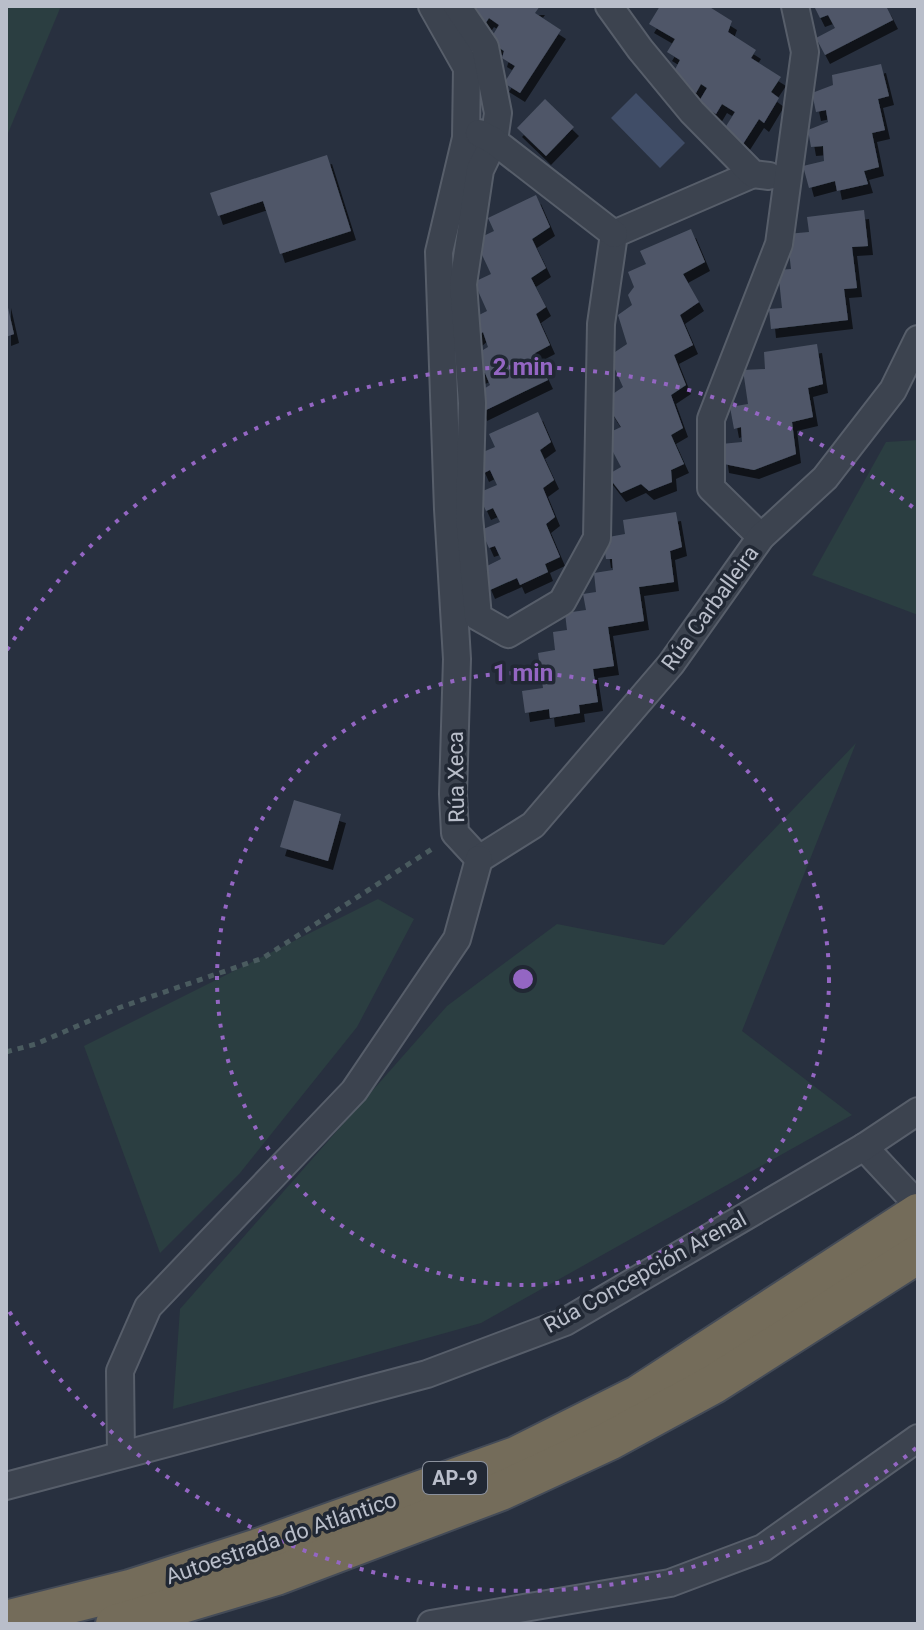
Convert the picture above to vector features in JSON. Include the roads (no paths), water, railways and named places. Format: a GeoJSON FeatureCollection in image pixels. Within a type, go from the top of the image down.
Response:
{"type":"FeatureCollection","features":[{"type":"Feature","properties":{"kind":"highway","name":"Autoestrada do Atlántico"},"geometry":{"type":"LineString","coordinates":[[115,1624],[276,1576],[501,1491],[609,1441],[714,1384],[893,1257],[918,1213]]}},
{"type":"Feature","properties":{"kind":"highway","name":"Autoestrada do Atlántico"},"geometry":{"type":"LineString","coordinates":[[6,1620],[130,1589],[516,1456],[638,1395],[893,1257]]}},
{"type":"Feature","properties":{"kind":"street","name":"Rúa Xeca"},"geometry":{"type":"LineString","coordinates":[[432,6],[467,68],[466,138],[439,252],[457,659],[453,794],[455,833],[479,859]]}},
{"type":"Feature","properties":{"kind":"street"},"geometry":{"type":"LineString","coordinates":[[457,6],[485,47],[498,113],[494,141],[480,170],[463,284],[472,403],[469,516],[478,617],[508,634],[562,602],[597,538],[601,324],[614,234]]}},
{"type":"Feature","properties":{"kind":"street"},"geometry":{"type":"LineString","coordinates":[[609,6],[692,112],[753,174]]}},
{"type":"Feature","properties":{"kind":"street"},"geometry":{"type":"LineString","coordinates":[[761,537],[711,488],[711,419],[779,244],[805,52],[795,6]]}},
{"type":"Feature","properties":{"kind":"street"},"geometry":{"type":"LineString","coordinates":[[466,126],[494,141],[614,234]]}},
{"type":"Feature","properties":{"kind":"street"},"geometry":{"type":"LineString","coordinates":[[614,234],[753,174],[789,179]]}},
{"type":"Feature","properties":{"kind":"street","name":"Rúa Carballeira"},"geometry":{"type":"LineString","coordinates":[[479,859],[533,825],[671,664],[761,537],[825,478],[893,390],[918,339]]}},
{"type":"Feature","properties":{"kind":"street"},"geometry":{"type":"LineString","coordinates":[[6,1486],[121,1454],[120,1371],[148,1307],[354,1091],[457,939],[479,859]]}},
{"type":"Feature","properties":{"kind":"street","name":"Rúa Concepción Arenal"},"geometry":{"type":"LineString","coordinates":[[121,1454],[427,1374],[565,1322],[864,1147],[918,1111]]}},
{"type":"Feature","properties":{"kind":"street"},"geometry":{"type":"LineString","coordinates":[[864,1147],[918,1205]]}},
{"type":"Feature","properties":{"kind":"street"},"geometry":{"type":"LineString","coordinates":[[431,1624],[670,1583],[763,1548],[918,1438]]}},
{"type":"Feature","properties":{"kind":"water"},"geometry":{"type":"Polygon","coordinates":[[[636,93],[685,143],[660,168],[611,118],[636,93]]]}}]}
